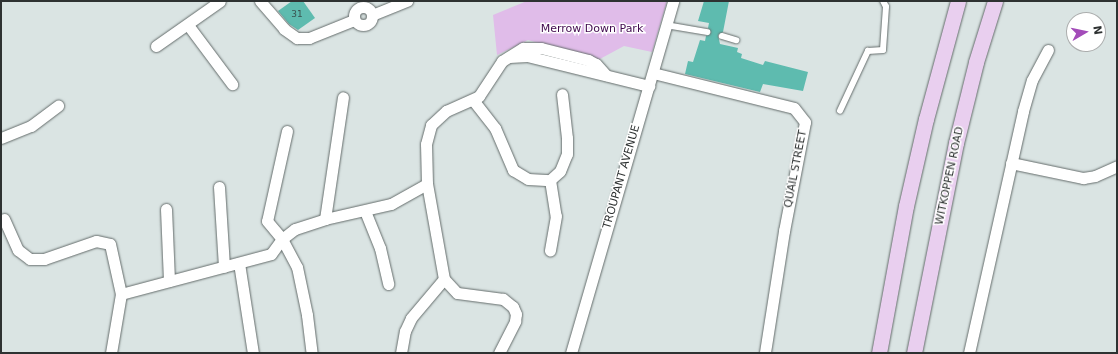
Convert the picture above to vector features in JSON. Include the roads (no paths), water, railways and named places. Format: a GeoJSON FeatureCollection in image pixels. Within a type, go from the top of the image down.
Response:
{"type":"FeatureCollection","features":[{"type":"Feature","properties":{"kind":"main road"},"geometry":{"type":"LineString","coordinates":[[947,1],[952,21]]}},
{"type":"Feature","properties":{"kind":"main road"},"geometry":{"type":"LineString","coordinates":[[879,353],[906,206],[958,1]]}},
{"type":"Feature","properties":{"kind":"main road","name":"WITKOPPEN ROAD"},"geometry":{"type":"LineString","coordinates":[[914,353],[956,143],[976,62],[995,1]]}},
{"type":"Feature","properties":{"kind":"street"},"geometry":{"type":"LineString","coordinates":[[156,46],[188,25],[220,1]]}},
{"type":"Feature","properties":{"kind":"street"},"geometry":{"type":"LineString","coordinates":[[260,1],[284,29],[297,38],[309,38],[354,20],[357,9],[371,8],[407,1]]}},
{"type":"Feature","properties":{"kind":"street","name":"TROUPANT AVENUE"},"geometry":{"type":"LineString","coordinates":[[571,353],[673,1]]}},
{"type":"Feature","properties":{"kind":"street"},"geometry":{"type":"LineString","coordinates":[[188,25],[232,84]]}},
{"type":"Feature","properties":{"kind":"street"},"geometry":{"type":"LineString","coordinates":[[499,353],[515,321],[516,314],[513,307],[503,299],[457,293],[444,278],[427,184],[426,144],[430,125],[446,111],[473,100],[485,88],[500,64],[523,48],[542,48],[588,60],[596,64],[606,75],[649,86]]}},
{"type":"Feature","properties":{"kind":"street"},"geometry":{"type":"LineString","coordinates":[[968,353],[1026,97],[1048,50]]}},
{"type":"Feature","properties":{"kind":"street","name":"QUAIL STREET"},"geometry":{"type":"LineString","coordinates":[[652,73],[794,108],[805,122],[784,231],[765,353]]}},
{"type":"Feature","properties":{"kind":"street"},"geometry":{"type":"LineString","coordinates":[[473,100],[495,128],[513,170],[528,179],[550,180],[560,171],[567,154],[568,138],[562,94]]}},
{"type":"Feature","properties":{"kind":"street"},"geometry":{"type":"LineString","coordinates":[[325,219],[343,97]]}},
{"type":"Feature","properties":{"kind":"street"},"geometry":{"type":"LineString","coordinates":[[1,138],[31,126],[58,106]]}},
{"type":"Feature","properties":{"kind":"street"},"geometry":{"type":"LineString","coordinates":[[287,131],[267,214],[270,227],[282,239],[297,267],[307,315],[312,353]]}},
{"type":"Feature","properties":{"kind":"street"},"geometry":{"type":"LineString","coordinates":[[1011,163],[1083,178],[1095,176],[1117,166]]}},
{"type":"Feature","properties":{"kind":"street"},"geometry":{"type":"LineString","coordinates":[[550,180],[556,216],[550,250]]}},
{"type":"Feature","properties":{"kind":"street"},"geometry":{"type":"LineString","coordinates":[[121,294],[273,253],[282,239],[295,229],[325,219],[394,202],[427,184]]}},
{"type":"Feature","properties":{"kind":"street"},"geometry":{"type":"LineString","coordinates":[[219,187],[224,267]]}},
{"type":"Feature","properties":{"kind":"street"},"geometry":{"type":"LineString","coordinates":[[166,209],[169,281]]}},
{"type":"Feature","properties":{"kind":"street"},"geometry":{"type":"LineString","coordinates":[[365,210],[380,248],[388,284]]}},
{"type":"Feature","properties":{"kind":"street"},"geometry":{"type":"LineString","coordinates":[[4,219],[18,250],[30,259],[44,259],[96,241],[110,244],[121,294],[111,353]]}},
{"type":"Feature","properties":{"kind":"street"},"geometry":{"type":"LineString","coordinates":[[239,263],[253,353]]}},
{"type":"Feature","properties":{"kind":"street"},"geometry":{"type":"LineString","coordinates":[[401,353],[405,330],[411,318],[444,278]]}},
{"type":"Feature","properties":{"kind":"lane"},"geometry":{"type":"LineString","coordinates":[[840,111],[868,51],[883,50],[886,7],[883,1]]}},
{"type":"Feature","properties":{"kind":"lane"},"geometry":{"type":"LineString","coordinates":[[666,25],[707,32]]}},
{"type":"Feature","properties":{"kind":"lane"},"geometry":{"type":"LineString","coordinates":[[722,36],[736,40]]}},
{"type":"Feature","properties":{"kind":"park label","name":"Merrow Down Park"},"geometry":{"type":"Point","coordinates":[592,29]}}]}
